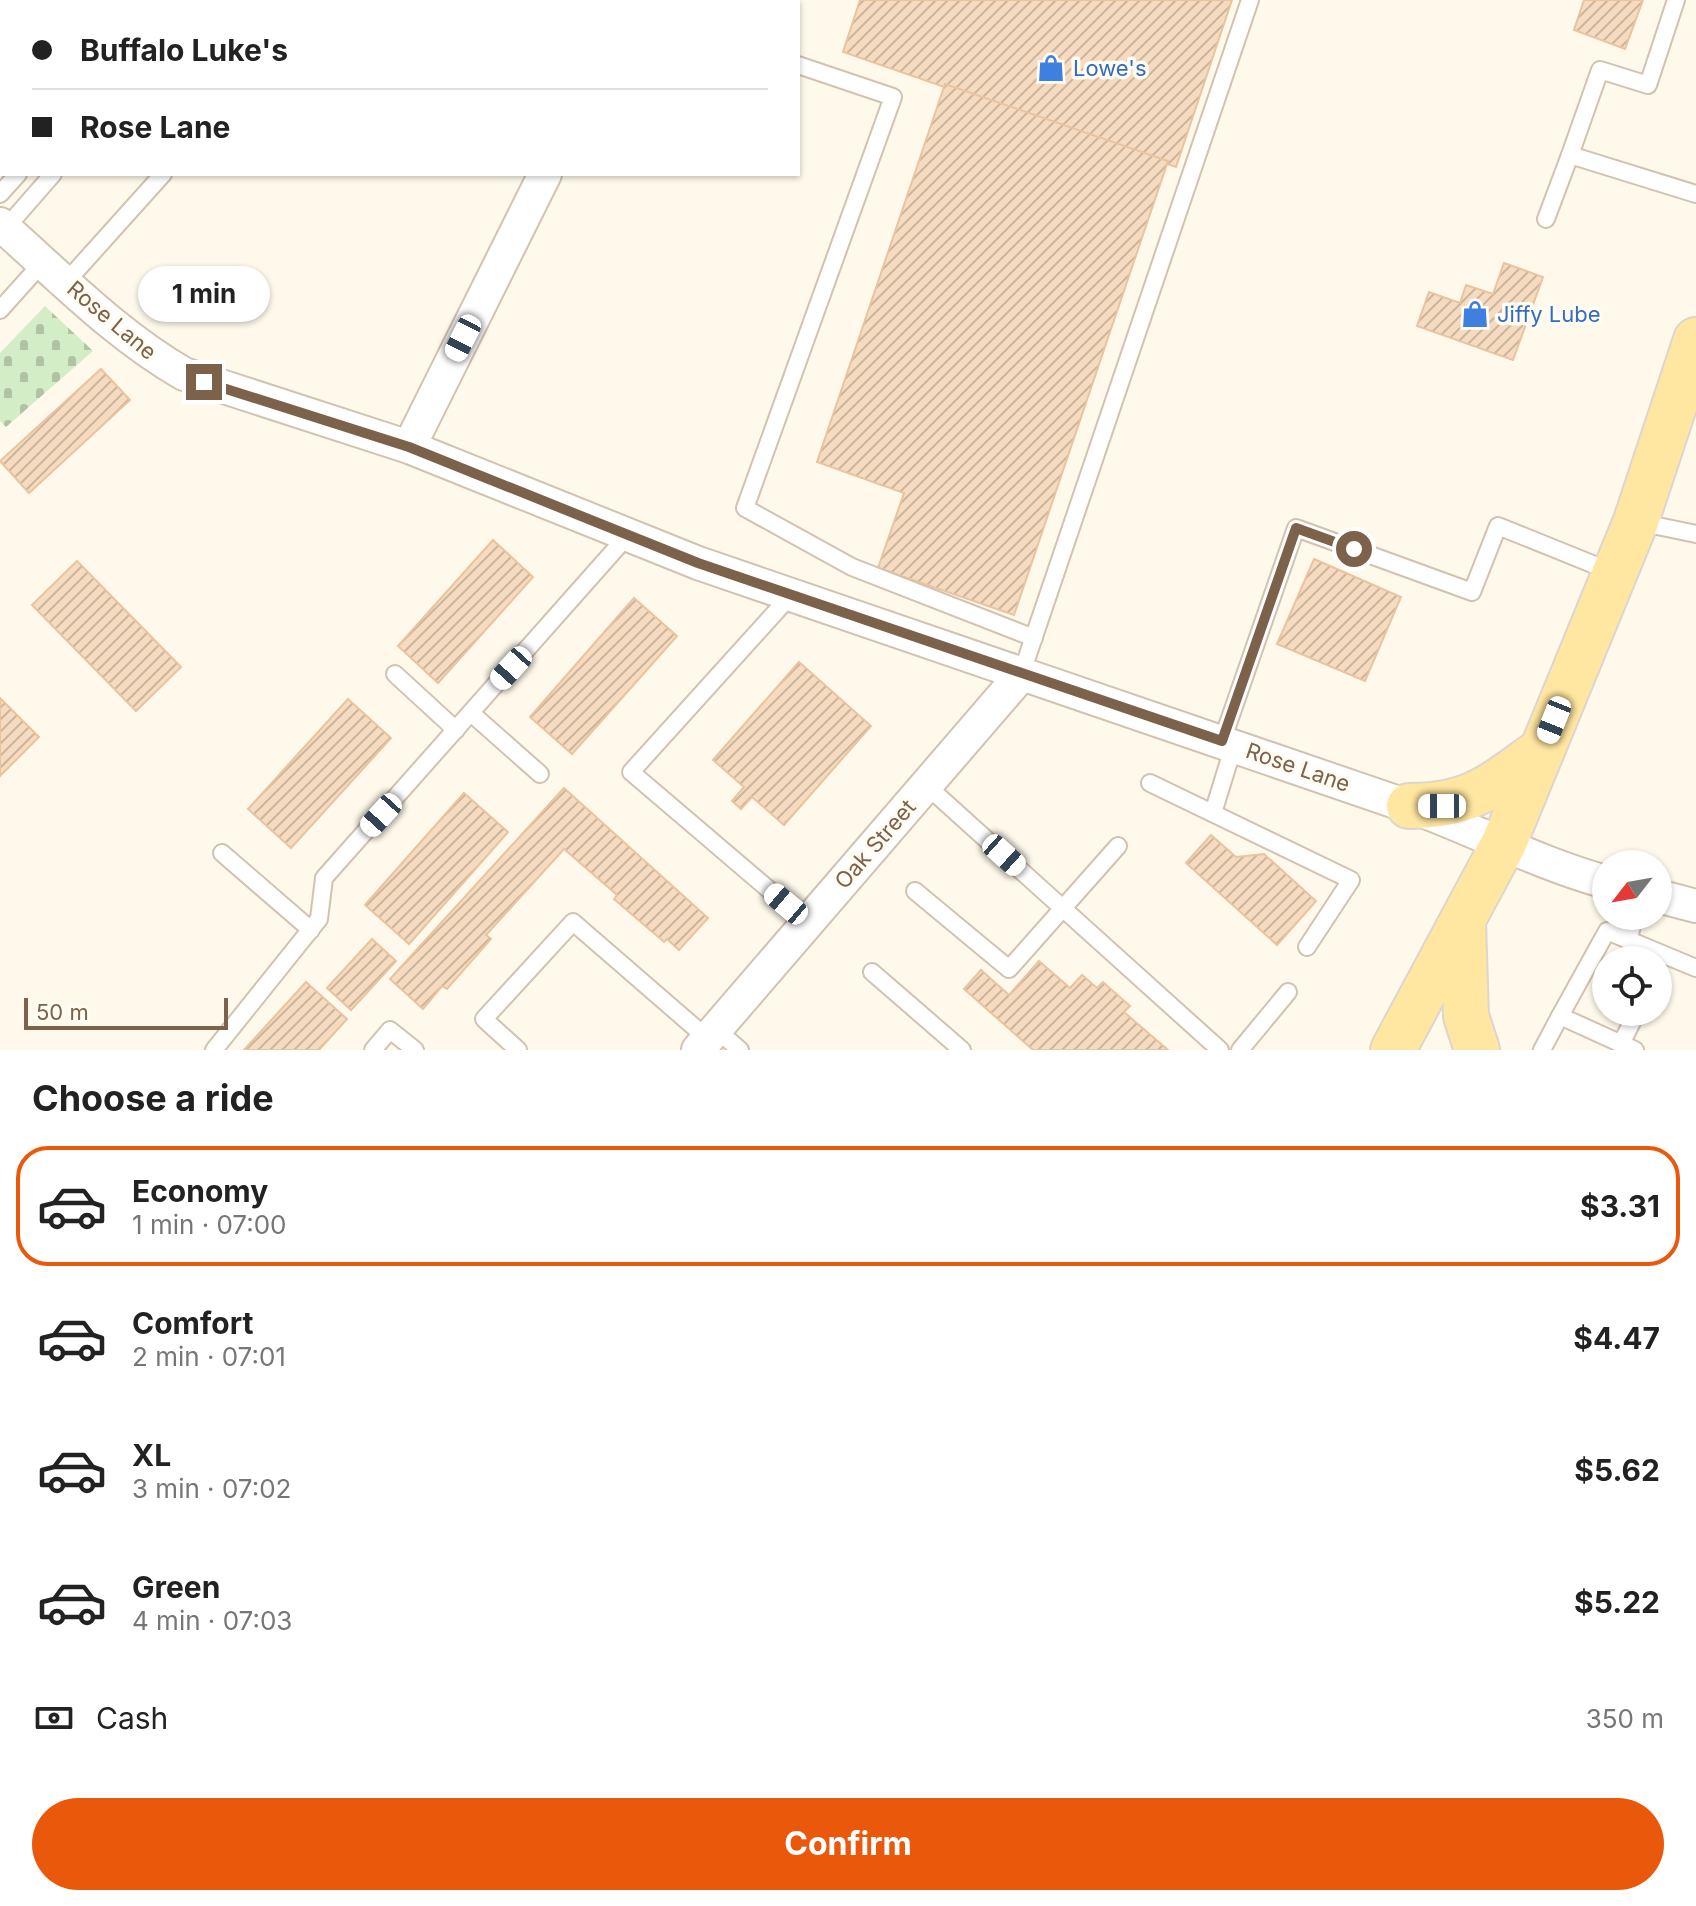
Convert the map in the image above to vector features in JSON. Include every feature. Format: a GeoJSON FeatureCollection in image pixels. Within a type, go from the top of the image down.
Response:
{"type":"FeatureCollection","features":[{"type":"Feature","properties":{"kind":"main road"},"geometry":{"type":"LineString","coordinates":[[1393,1050],[1504,843],[1636,521],[1696,340]]}},
{"type":"Feature","properties":{"kind":"main road"},"geometry":{"type":"LineString","coordinates":[[1409,806],[1462,802],[1542,750]]}},
{"type":"Feature","properties":{"kind":"main road"},"geometry":{"type":"LineString","coordinates":[[1463,921],[1466,1016],[1477,1050]]}},
{"type":"Feature","properties":{"kind":"street"},"geometry":{"type":"LineString","coordinates":[[409,447],[544,176]]}},
{"type":"Feature","properties":{"kind":"street","name":"Rose Lane"},"geometry":{"type":"LineString","coordinates":[[2,226],[131,339],[184,374],[409,447],[628,535],[791,595],[1409,806],[1504,843],[1553,867],[1592,878]]}},
{"type":"Feature","properties":{"kind":"street","name":"Oak Street"},"geometry":{"type":"LineString","coordinates":[[708,1039],[1021,675]]}},
{"type":"Feature","properties":{"kind":"street"},"geometry":{"type":"LineString","coordinates":[[1672,900],[1696,906]]}},
{"type":"Feature","properties":{"kind":"lane"},"geometry":{"type":"LineString","coordinates":[[1021,675],[1250,0]]}},
{"type":"Feature","properties":{"kind":"lane"},"geometry":{"type":"LineString","coordinates":[[1546,219],[1600,70],[1648,85],[1676,0]]}},
{"type":"Feature","properties":{"kind":"lane"},"geometry":{"type":"LineString","coordinates":[[800,66],[893,97],[745,508],[852,567],[1034,638]]}},
{"type":"Feature","properties":{"kind":"lane"},"geometry":{"type":"LineString","coordinates":[[1570,155],[1696,194]]}},
{"type":"Feature","properties":{"kind":"lane"},"geometry":{"type":"LineString","coordinates":[[0,194],[16,176]]}},
{"type":"Feature","properties":{"kind":"lane"},"geometry":{"type":"LineString","coordinates":[[2,226],[51,176]]}},
{"type":"Feature","properties":{"kind":"lane"},"geometry":{"type":"LineString","coordinates":[[0,310],[55,272],[161,176]]}},
{"type":"Feature","properties":{"kind":"lane"},"geometry":{"type":"LineString","coordinates":[[1636,521],[1696,534]]}},
{"type":"Feature","properties":{"kind":"lane"},"geometry":{"type":"LineString","coordinates":[[1213,813],[1228,743],[1296,528],[1472,592],[1498,526],[1613,572]]}},
{"type":"Feature","properties":{"kind":"lane"},"geometry":{"type":"LineString","coordinates":[[214,1050],[319,919],[324,878],[628,535]]}},
{"type":"Feature","properties":{"kind":"lane"},"geometry":{"type":"LineString","coordinates":[[791,595],[631,772],[808,923]]}},
{"type":"Feature","properties":{"kind":"lane"},"geometry":{"type":"LineString","coordinates":[[395,674],[456,730]]}},
{"type":"Feature","properties":{"kind":"lane"},"geometry":{"type":"LineString","coordinates":[[471,713],[540,774]]}},
{"type":"Feature","properties":{"kind":"lane"},"geometry":{"type":"LineString","coordinates":[[1150,783],[1351,880],[1307,947]]}},
{"type":"Feature","properties":{"kind":"lane"},"geometry":{"type":"LineString","coordinates":[[926,785],[1220,1050]]}},
{"type":"Feature","properties":{"kind":"lane"},"geometry":{"type":"LineString","coordinates":[[915,891],[1009,969],[1118,846]]}},
{"type":"Feature","properties":{"kind":"lane"},"geometry":{"type":"LineString","coordinates":[[222,853],[311,930]]}},
{"type":"Feature","properties":{"kind":"lane"},"geometry":{"type":"LineString","coordinates":[[518,1050],[484,1019],[573,922],[708,1039],[740,1050]]}},
{"type":"Feature","properties":{"kind":"lane"},"geometry":{"type":"LineString","coordinates":[[1628,940],[1631,930]]}},
{"type":"Feature","properties":{"kind":"lane"},"geometry":{"type":"LineString","coordinates":[[1542,1050],[1607,931],[1642,946]]}},
{"type":"Feature","properties":{"kind":"lane"},"geometry":{"type":"LineString","coordinates":[[1672,958],[1696,968]]}},
{"type":"Feature","properties":{"kind":"lane"},"geometry":{"type":"LineString","coordinates":[[872,972],[962,1050]]}},
{"type":"Feature","properties":{"kind":"lane"},"geometry":{"type":"LineString","coordinates":[[1240,1050],[1288,992]]}},
{"type":"Feature","properties":{"kind":"lane"},"geometry":{"type":"LineString","coordinates":[[1560,1016],[1628,1047],[1633,1026]]}},
{"type":"Feature","properties":{"kind":"lane"},"geometry":{"type":"LineString","coordinates":[[373,1050],[390,1030],[415,1050]]}},
{"type":"Feature","properties":{"kind":"green space"},"geometry":{"type":"Polygon","coordinates":[[[45,306],[93,351],[6,427],[0,421],[0,353],[45,306]]]}},
{"type":"Feature","properties":{"kind":"building","name":"Lowe's"},"geometry":{"type":"Polygon","coordinates":[[[860,0],[1232,0],[1176,167],[843,52],[860,0]]]}},
{"type":"Feature","properties":{"kind":"building"},"geometry":{"type":"Polygon","coordinates":[[[1584,0],[1643,0],[1625,49],[1574,30],[1584,0]]]}},
{"type":"Feature","properties":{"kind":"building"},"geometry":{"type":"Polygon","coordinates":[[[945,84],[1168,161],[1014,615],[878,568],[904,493],[817,462],[945,84]]]}},
{"type":"Feature","properties":{"kind":"building","name":"Jiffy Lube"},"geometry":{"type":"Polygon","coordinates":[[[1504,263],[1543,277],[1513,360],[1417,326],[1429,292],[1460,303],[1466,285],[1493,294],[1504,263]]]}},
{"type":"Feature","properties":{"kind":"building"},"geometry":{"type":"Polygon","coordinates":[[[101,369],[130,400],[29,493],[0,461],[101,369]]]}},
{"type":"Feature","properties":{"kind":"building"},"geometry":{"type":"Polygon","coordinates":[[[493,540],[533,577],[438,683],[398,646],[493,540]]]}},
{"type":"Feature","properties":{"kind":"building"},"geometry":{"type":"Polygon","coordinates":[[[1314,559],[1401,597],[1365,681],[1277,644],[1314,559]]]}},
{"type":"Feature","properties":{"kind":"building"},"geometry":{"type":"Polygon","coordinates":[[[77,561],[181,667],[136,711],[32,605],[77,561]]]}},
{"type":"Feature","properties":{"kind":"building"},"geometry":{"type":"Polygon","coordinates":[[[634,598],[677,636],[572,754],[530,717],[634,598]]]}},
{"type":"Feature","properties":{"kind":"building"},"geometry":{"type":"Polygon","coordinates":[[[799,662],[871,726],[784,825],[752,797],[741,809],[732,801],[744,787],[713,760],[799,662]]]}},
{"type":"Feature","properties":{"kind":"building"},"geometry":{"type":"Polygon","coordinates":[[[0,698],[39,737],[0,776],[0,698]]]}},
{"type":"Feature","properties":{"kind":"building"},"geometry":{"type":"Polygon","coordinates":[[[348,699],[391,738],[291,848],[248,809],[348,699]]]}},
{"type":"Feature","properties":{"kind":"building"},"geometry":{"type":"Polygon","coordinates":[[[564,788],[708,918],[679,950],[667,939],[664,942],[614,899],[617,895],[564,849],[486,935],[491,939],[447,989],[442,986],[423,1009],[390,979],[564,788]]]}},
{"type":"Feature","properties":{"kind":"building"},"geometry":{"type":"Polygon","coordinates":[[[464,793],[508,832],[409,944],[365,905],[464,793]]]}},
{"type":"Feature","properties":{"kind":"building"},"geometry":{"type":"Polygon","coordinates":[[[1211,835],[1236,857],[1264,854],[1316,901],[1277,945],[1186,863],[1211,835]]]}},
{"type":"Feature","properties":{"kind":"building"},"geometry":{"type":"Polygon","coordinates":[[[372,939],[396,961],[351,1010],[327,988],[372,939]]]}},
{"type":"Feature","properties":{"kind":"building"},"geometry":{"type":"Polygon","coordinates":[[[1039,961],[1070,988],[1082,975],[1097,988],[1103,982],[1130,1006],[1124,1012],[1168,1050],[1033,1050],[964,989],[981,970],[1009,995],[1039,961]]]}},
{"type":"Feature","properties":{"kind":"building"},"geometry":{"type":"Polygon","coordinates":[[[306,982],[347,1019],[319,1050],[244,1050],[306,982]]]}},
{"type":"Feature","properties":{"kind":"place","name":"Lowe's"},"geometry":{"type":"Point","coordinates":[1051,68]}},
{"type":"Feature","properties":{"kind":"place","name":"Jiffy Lube"},"geometry":{"type":"Point","coordinates":[1475,314]}},
{"type":"Feature","properties":{"kind":"route"},"geometry":{"type":"LineString","coordinates":[[204,382],[409,447],[698,563],[1222,741],[1296,528],[1354,549]]}}]}
